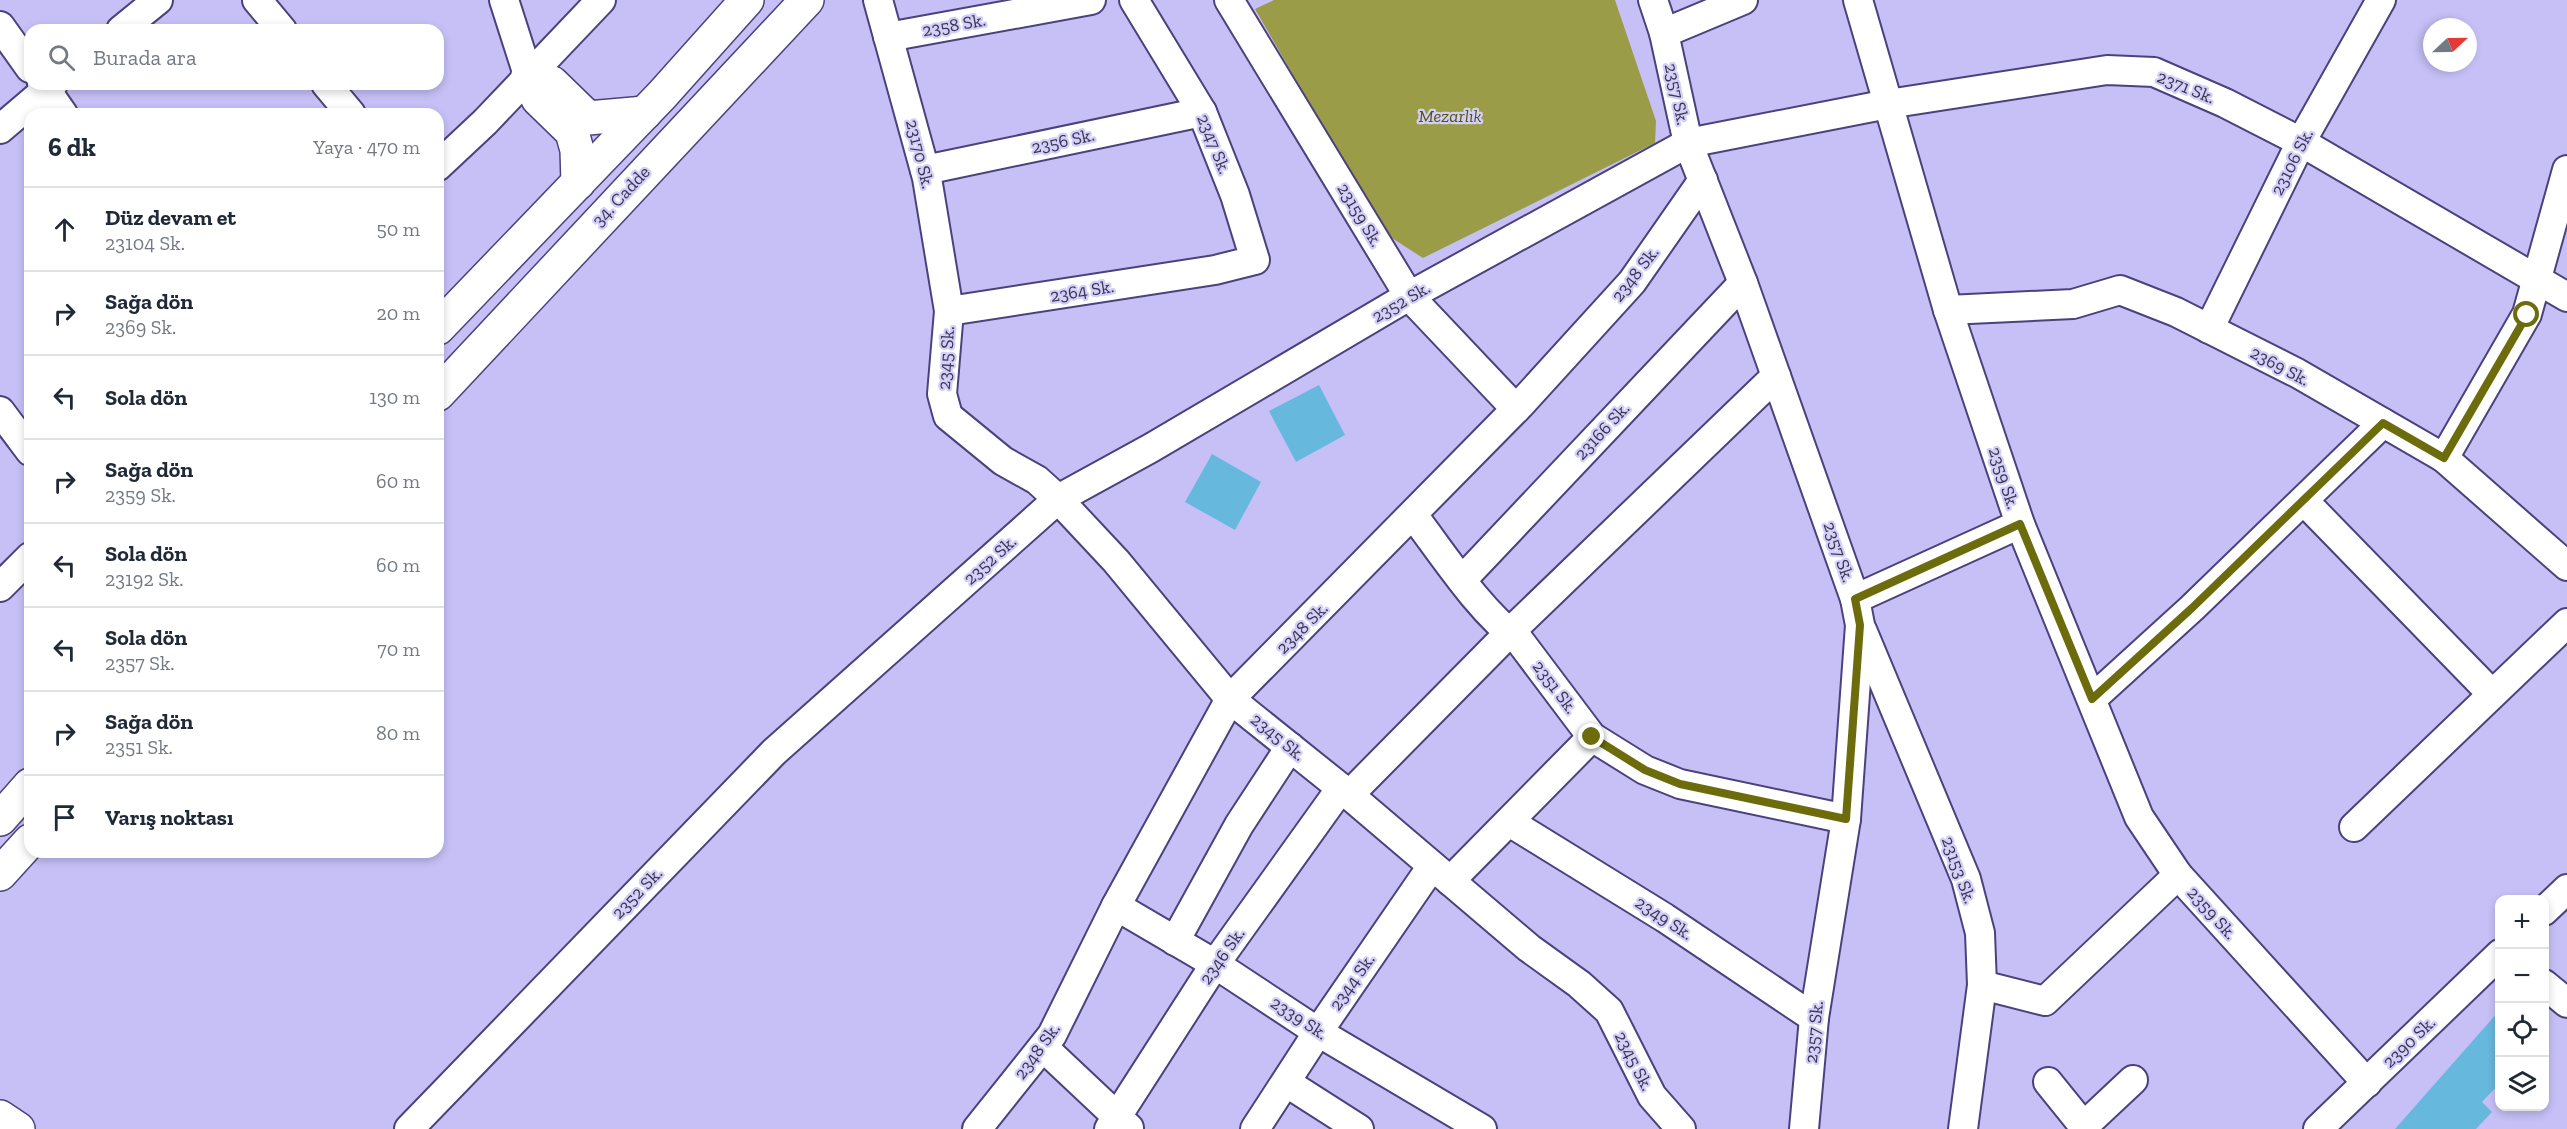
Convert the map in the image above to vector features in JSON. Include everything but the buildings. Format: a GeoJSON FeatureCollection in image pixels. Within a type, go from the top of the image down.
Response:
{"type":"FeatureCollection","features":[{"type":"Feature","properties":{"kind":"main road"},"geometry":{"type":"LineString","coordinates":[[444,322],[645,113],[747,0]]}},
{"type":"Feature","properties":{"kind":"main road","name":"34. Cadde"},"geometry":{"type":"LineString","coordinates":[[444,388],[807,0]]}},
{"type":"Feature","properties":{"kind":"main road"},"geometry":{"type":"LineString","coordinates":[[528,75],[552,83],[580,125],[577,150],[578,183]]}},
{"type":"Feature","properties":{"kind":"main road"},"geometry":{"type":"LineString","coordinates":[[580,125],[645,113]]}},
{"type":"Feature","properties":{"kind":"main road"},"geometry":{"type":"LineString","coordinates":[[0,819],[24,792]]}},
{"type":"Feature","properties":{"kind":"main road"},"geometry":{"type":"LineString","coordinates":[[0,874],[24,848]]}},
{"type":"Feature","properties":{"kind":"main road"},"geometry":{"type":"LineString","coordinates":[[0,1117],[18,1129]]}},
{"type":"Feature","properties":{"kind":"street"},"geometry":{"type":"LineString","coordinates":[[128,24],[158,0]]}},
{"type":"Feature","properties":{"kind":"street"},"geometry":{"type":"LineString","coordinates":[[257,0],[277,24]]}},
{"type":"Feature","properties":{"kind":"street"},"geometry":{"type":"LineString","coordinates":[[504,0],[528,75]]}},
{"type":"Feature","properties":{"kind":"street"},"geometry":{"type":"LineString","coordinates":[[444,160],[602,0]]}},
{"type":"Feature","properties":{"kind":"street","name":"23170 Sk."},"geometry":{"type":"LineString","coordinates":[[878,0],[925,170],[950,311]]}},
{"type":"Feature","properties":{"kind":"street","name":"2358 Sk."},"geometry":{"type":"LineString","coordinates":[[888,37],[1091,0]]}},
{"type":"Feature","properties":{"kind":"street","name":"2347 Sk."},"geometry":{"type":"LineString","coordinates":[[1134,0],[1202,112],[1235,195],[1255,260],[1215,270]]}},
{"type":"Feature","properties":{"kind":"street","name":"23159 Sk."},"geometry":{"type":"LineString","coordinates":[[1229,0],[1409,296],[1516,409]]}},
{"type":"Feature","properties":{"kind":"street","name":"2357 Sk."},"geometry":{"type":"LineString","coordinates":[[1653,0],[1664,33],[1688,143],[1743,283],[1858,612],[1846,819],[1814,1018],[1804,1129]]}},
{"type":"Feature","properties":{"kind":"street"},"geometry":{"type":"LineString","coordinates":[[1664,33],[1743,0]]}},
{"type":"Feature","properties":{"kind":"street","name":"2359 Sk."},"geometry":{"type":"LineString","coordinates":[[1858,0],[1948,310],[2020,524],[2139,817],[2178,875],[2367,1083]]}},
{"type":"Feature","properties":{"kind":"street","name":"23106 Sk."},"geometry":{"type":"LineString","coordinates":[[2209,329],[2301,142],[2381,0]]}},
{"type":"Feature","properties":{"kind":"street"},"geometry":{"type":"LineString","coordinates":[[0,26],[24,57]]}},
{"type":"Feature","properties":{"kind":"street","name":"2371 Sk."},"geometry":{"type":"LineString","coordinates":[[1688,143],[1888,104],[2107,70],[2154,72],[2225,103],[2301,142],[2567,297]]}},
{"type":"Feature","properties":{"kind":"street"},"geometry":{"type":"LineString","coordinates":[[0,129],[35,90]]}},
{"type":"Feature","properties":{"kind":"street"},"geometry":{"type":"LineString","coordinates":[[48,90],[59,108]]}},
{"type":"Feature","properties":{"kind":"street"},"geometry":{"type":"LineString","coordinates":[[331,90],[346,108]]}},
{"type":"Feature","properties":{"kind":"street","name":"2356 Sk."},"geometry":{"type":"LineString","coordinates":[[925,170],[1202,112]]}},
{"type":"Feature","properties":{"kind":"street","name":"2352 Sk."},"geometry":{"type":"LineString","coordinates":[[409,1129],[774,752],[1058,499],[1151,448],[1409,296],[1688,143]]}},
{"type":"Feature","properties":{"kind":"street"},"geometry":{"type":"LineString","coordinates":[[2444,458],[2527,315],[2567,170]]}},
{"type":"Feature","properties":{"kind":"street","name":"2348 Sk."},"geometry":{"type":"LineString","coordinates":[[977,1129],[1052,1035],[1116,906],[1169,814],[1230,699],[1516,409],[1632,282],[1703,180]]}},
{"type":"Feature","properties":{"kind":"street","name":"2364 Sk."},"geometry":{"type":"LineString","coordinates":[[950,311],[1215,270]]}},
{"type":"Feature","properties":{"kind":"street","name":"23166 Sk."},"geometry":{"type":"LineString","coordinates":[[1462,580],[1743,283]]}},
{"type":"Feature","properties":{"kind":"street","name":"2369 Sk."},"geometry":{"type":"LineString","coordinates":[[1948,310],[2073,304],[2120,290],[2176,312],[2297,373],[2444,458],[2567,566]]}},
{"type":"Feature","properties":{"kind":"street","name":"2345 Sk."},"geometry":{"type":"LineString","coordinates":[[950,311],[942,394],[948,416],[1003,461],[1037,480],[1058,499],[1116,561],[1230,699],[1609,1011],[1653,1096],[1678,1128]]}},
{"type":"Feature","properties":{"kind":"street","name":"2346 Sk."},"geometry":{"type":"LineString","coordinates":[[1118,1125],[1215,964],[1345,792],[1776,376]]}},
{"type":"Feature","properties":{"kind":"street"},"geometry":{"type":"LineString","coordinates":[[0,411],[24,443]]}},
{"type":"Feature","properties":{"kind":"street"},"geometry":{"type":"LineString","coordinates":[[2092,699],[2304,501],[2383,423]]}},
{"type":"Feature","properties":{"kind":"street"},"geometry":{"type":"LineString","coordinates":[[2304,501],[2491,693]]}},
{"type":"Feature","properties":{"kind":"street","name":"2351 Sk."},"geometry":{"type":"LineString","coordinates":[[1413,515],[1462,580],[1509,633],[1519,640],[1592,737],[1645,770],[1680,784],[1846,819]]}},
{"type":"Feature","properties":{"kind":"street"},"geometry":{"type":"LineString","coordinates":[[1858,612],[2020,524]]}},
{"type":"Feature","properties":{"kind":"street"},"geometry":{"type":"LineString","coordinates":[[0,587],[24,563]]}},
{"type":"Feature","properties":{"kind":"street","name":"23153 Sk."},"geometry":{"type":"LineString","coordinates":[[1858,612],[1966,879],[1980,933],[1982,985],[1963,1129]]}},
{"type":"Feature","properties":{"kind":"street"},"geometry":{"type":"LineString","coordinates":[[2354,827],[2491,693],[2567,623]]}},
{"type":"Feature","properties":{"kind":"street","name":"2344 Sk."},"geometry":{"type":"LineString","coordinates":[[1255,1129],[1318,1032],[1441,874],[1510,823],[1592,737]]}},
{"type":"Feature","properties":{"kind":"street"},"geometry":{"type":"LineString","coordinates":[[1175,941],[1239,825],[1290,747]]}},
{"type":"Feature","properties":{"kind":"street","name":"2349 Sk."},"geometry":{"type":"LineString","coordinates":[[1510,823],[1665,918],[1814,1018]]}},
{"type":"Feature","properties":{"kind":"street"},"geometry":{"type":"LineString","coordinates":[[1982,985],[2045,1001],[2178,875]]}},
{"type":"Feature","properties":{"kind":"street"},"geometry":{"type":"LineString","coordinates":[[2549,906],[2567,889]]}},
{"type":"Feature","properties":{"kind":"street","name":"2339 Sk."},"geometry":{"type":"LineString","coordinates":[[1116,906],[1215,964],[1318,1032],[1482,1129]]}},
{"type":"Feature","properties":{"kind":"street","name":"2390 Sk."},"geometry":{"type":"LineString","coordinates":[[2318,1129],[2495,958]]}},
{"type":"Feature","properties":{"kind":"street"},"geometry":{"type":"LineString","coordinates":[[2549,988],[2567,1003]]}},
{"type":"Feature","properties":{"kind":"street"},"geometry":{"type":"LineString","coordinates":[[1043,1047],[1118,1125]]}},
{"type":"Feature","properties":{"kind":"street"},"geometry":{"type":"LineString","coordinates":[[2048,1082],[2085,1128],[2133,1080]]}},
{"type":"Feature","properties":{"kind":"street"},"geometry":{"type":"LineString","coordinates":[[1287,1083],[1359,1129]]}},
{"type":"Feature","properties":{"kind":"green space","name":"Mezarlık"},"geometry":{"type":"Polygon","coordinates":[[[1274,0],[1615,0],[1656,121],[1655,143],[1423,258],[1384,233],[1255,9],[1274,0]]]}},
{"type":"Feature","properties":{"kind":"route"},"geometry":{"type":"LineString","coordinates":[[1592,737],[1645,770],[1680,784],[1846,819],[1860,625],[1855,599],[2020,524],[2092,699],[2192,608],[2383,423],[2444,458],[2527,315]]}}]}
